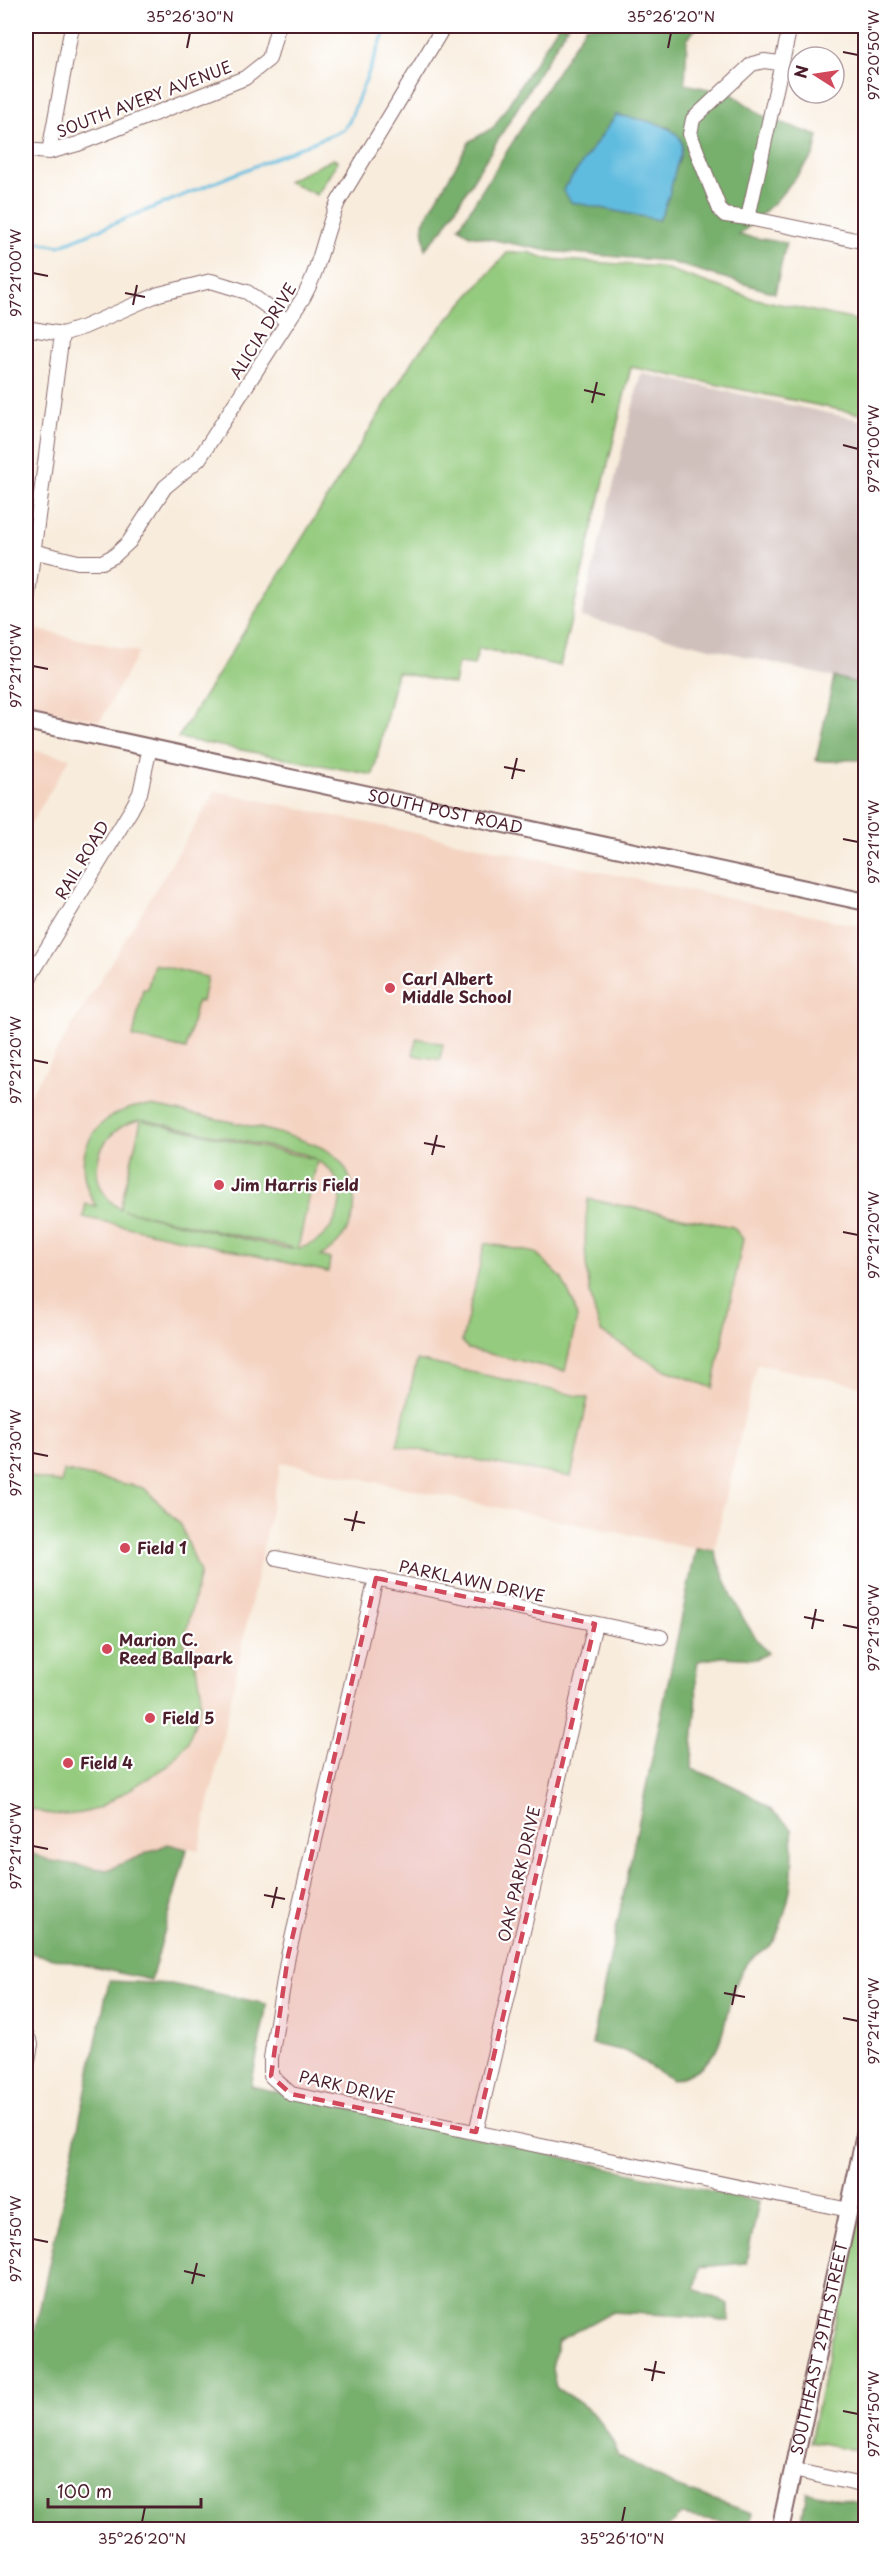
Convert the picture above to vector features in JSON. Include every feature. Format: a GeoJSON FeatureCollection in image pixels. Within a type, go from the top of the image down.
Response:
{"type":"FeatureCollection","features":[{"type":"Feature","properties":{"kind":"main road","name":"SOUTH POST ROAD"},"geometry":{"type":"LineString","coordinates":[[26,721],[866,902]]}},
{"type":"Feature","properties":{"kind":"main road","name":"SOUTHEAST 29TH STREET"},"geometry":{"type":"LineString","coordinates":[[780,2529],[866,2130]]}},
{"type":"Feature","properties":{"kind":"street"},"geometry":{"type":"LineString","coordinates":[[49,152],[72,26]]}},
{"type":"Feature","properties":{"kind":"street","name":"SOUTH AVERY AVENUE"},"geometry":{"type":"LineString","coordinates":[[26,150],[49,152],[78,144],[244,78],[269,59],[278,26]]}},
{"type":"Feature","properties":{"kind":"street"},"geometry":{"type":"LineString","coordinates":[[429,26],[443,29]]}},
{"type":"Feature","properties":{"kind":"street"},"geometry":{"type":"LineString","coordinates":[[748,218],[780,63],[790,26]]}},
{"type":"Feature","properties":{"kind":"street","name":"ALICIA DRIVE"},"geometry":{"type":"LineString","coordinates":[[32,551],[78,562],[102,562],[114,556],[129,542],[165,487],[199,459],[315,278],[329,223],[338,201],[443,29]]}},
{"type":"Feature","properties":{"kind":"street"},"geometry":{"type":"LineString","coordinates":[[780,63],[764,61],[752,64],[693,119],[690,134],[720,210],[725,215],[866,242]]}},
{"type":"Feature","properties":{"kind":"street"},"geometry":{"type":"LineString","coordinates":[[26,328],[62,334],[84,327],[159,294],[211,281],[247,292],[287,321]]}},
{"type":"Feature","properties":{"kind":"street"},"geometry":{"type":"LineString","coordinates":[[26,608],[62,334]]}},
{"type":"Feature","properties":{"kind":"street","name":"RAIL ROAD"},"geometry":{"type":"LineString","coordinates":[[26,983],[140,793],[150,747]]}},
{"type":"Feature","properties":{"kind":"street","name":"PARKLAWN DRIVE"},"geometry":{"type":"LineString","coordinates":[[276,1558],[661,1637]]}},
{"type":"Feature","properties":{"kind":"street","name":"PARK DRIVE"},"geometry":{"type":"LineString","coordinates":[[376,1578],[288,1956],[271,2058],[271,2076],[291,2094],[849,2210]]}},
{"type":"Feature","properties":{"kind":"street","name":"OAK PARK DRIVE"},"geometry":{"type":"LineString","coordinates":[[476,2132],[596,1624]]}},
{"type":"Feature","properties":{"kind":"street"},"geometry":{"type":"LineString","coordinates":[[26,2034],[31,2044],[26,2071]]}},
{"type":"Feature","properties":{"kind":"street"},"geometry":{"type":"LineString","coordinates":[[793,2470],[866,2486]]}},
{"type":"Feature","properties":{"kind":"highlighted area"},"geometry":{"type":"Polygon","coordinates":[[[376,1578],[595,1624],[476,2132],[291,2094],[271,2076],[288,1956],[376,1578]]]}},
{"type":"Feature","properties":{"kind":"shaded area"},"geometry":{"type":"Polygon","coordinates":[[[641,373],[865,421],[865,685],[581,617],[641,373]]]}},
{"type":"Feature","properties":{"kind":"shaded area"},"geometry":{"type":"Polygon","coordinates":[[[29,628],[139,652],[100,721],[26,706],[26,644],[29,628]]]}},
{"type":"Feature","properties":{"kind":"shaded area"},"geometry":{"type":"Polygon","coordinates":[[[26,749],[70,758],[26,832],[26,749]]]}},
{"type":"Feature","properties":{"kind":"shaded area"},"geometry":{"type":"Polygon","coordinates":[[[216,791],[865,927],[865,1387],[757,1364],[714,1550],[696,1549],[281,1462],[199,1850],[168,1844],[107,1870],[51,1861],[26,1851],[26,1101],[216,791]]]}},
{"type":"Feature","properties":{"kind":"green space"},"geometry":{"type":"Polygon","coordinates":[[[558,26],[568,26],[443,229],[425,249],[423,223],[470,141],[494,127],[558,26]]]}},
{"type":"Feature","properties":{"kind":"green space"},"geometry":{"type":"Polygon","coordinates":[[[586,26],[698,26],[687,39],[685,84],[732,94],[763,116],[818,136],[814,155],[776,201],[739,235],[786,243],[775,293],[667,261],[549,251],[470,235],[459,227],[586,26]],[[616,115],[631,213],[658,220],[679,160],[670,128],[616,115]]]}},
{"type":"Feature","properties":{"kind":"green space"},"geometry":{"type":"Polygon","coordinates":[[[333,159],[338,161],[317,195],[287,181],[333,159]]]}},
{"type":"Feature","properties":{"kind":"green space"},"geometry":{"type":"Polygon","coordinates":[[[528,252],[548,259],[661,267],[752,298],[865,322],[865,415],[631,367],[560,666],[479,648],[474,665],[458,663],[454,684],[397,672],[373,775],[178,738],[416,355],[507,253],[528,252]]]}},
{"type":"Feature","properties":{"kind":"green space"},"geometry":{"type":"Polygon","coordinates":[[[834,677],[865,685],[865,761],[816,760],[834,677]]]}},
{"type":"Feature","properties":{"kind":"green space"},"geometry":{"type":"Polygon","coordinates":[[[154,964],[207,977],[202,1002],[197,1001],[186,1049],[133,1037],[143,989],[147,990],[154,964]]]}},
{"type":"Feature","properties":{"kind":"green space"},"geometry":{"type":"Polygon","coordinates":[[[417,1038],[443,1044],[440,1060],[413,1055],[417,1038]]]}},
{"type":"Feature","properties":{"kind":"green space","name":"Jim Harris Field"},"geometry":{"type":"Polygon","coordinates":[[[140,1106],[152,1106],[220,1120],[302,1140],[335,1156],[345,1168],[351,1181],[354,1210],[343,1237],[327,1253],[320,1256],[330,1259],[328,1272],[83,1217],[86,1204],[96,1206],[84,1173],[84,1157],[88,1143],[107,1119],[122,1111],[140,1106]],[[141,1121],[125,1125],[104,1145],[98,1158],[97,1172],[100,1185],[108,1198],[120,1209],[141,1121]],[[144,1121],[315,1159],[304,1154],[144,1121]],[[317,1161],[298,1248],[313,1244],[324,1235],[339,1209],[340,1195],[337,1181],[330,1170],[317,1161]],[[123,1210],[283,1248],[294,1248],[123,1210]]]}},
{"type":"Feature","properties":{"kind":"green space"},"geometry":{"type":"Polygon","coordinates":[[[588,1199],[733,1227],[743,1239],[713,1388],[661,1368],[601,1332],[591,1299],[586,1266],[585,1233],[588,1199]]]}},
{"type":"Feature","properties":{"kind":"green space"},"geometry":{"type":"Polygon","coordinates":[[[485,1243],[536,1253],[562,1279],[574,1304],[577,1318],[565,1371],[468,1349],[462,1341],[485,1243]]]}},
{"type":"Feature","properties":{"kind":"green space"},"geometry":{"type":"Polygon","coordinates":[[[417,1360],[588,1398],[571,1477],[397,1446],[417,1360]]]}},
{"type":"Feature","properties":{"kind":"green space","name":"Marion C. Reed Ballpark"},"geometry":{"type":"Polygon","coordinates":[[[64,1471],[144,1488],[181,1525],[200,1573],[184,1642],[198,1673],[201,1691],[199,1711],[188,1742],[168,1766],[99,1808],[62,1815],[44,1813],[26,1807],[26,1476],[61,1483],[64,1471]]]}},
{"type":"Feature","properties":{"kind":"green space"},"geometry":{"type":"Polygon","coordinates":[[[696,1549],[714,1550],[743,1617],[768,1653],[756,1659],[722,1657],[698,1661],[692,1769],[746,1793],[792,1829],[793,1866],[788,1900],[777,1935],[771,1944],[749,1961],[736,1982],[717,2048],[708,2061],[693,2072],[672,2080],[625,2051],[592,2044],[696,1549]]]}},
{"type":"Feature","properties":{"kind":"green space"},"geometry":{"type":"Polygon","coordinates":[[[168,1844],[187,1849],[151,1980],[26,1952],[26,1851],[51,1861],[107,1870],[168,1844]]]}},
{"type":"Feature","properties":{"kind":"green space"},"geometry":{"type":"Polygon","coordinates":[[[109,1981],[171,1984],[267,2004],[251,2086],[759,2202],[746,2263],[700,2267],[695,2289],[729,2304],[729,2322],[687,2316],[611,2312],[558,2341],[552,2368],[556,2388],[595,2416],[608,2433],[619,2456],[676,2487],[752,2513],[749,2526],[681,2515],[665,2530],[26,2530],[26,2373],[109,1981]]]}},
{"type":"Feature","properties":{"kind":"green space"},"geometry":{"type":"Polygon","coordinates":[[[865,2179],[866,2452],[810,2441],[865,2179]]]}},
{"type":"Feature","properties":{"kind":"green space"},"geometry":{"type":"Polygon","coordinates":[[[807,2492],[865,2504],[865,2529],[800,2529],[807,2492]]]}},
{"type":"Feature","properties":{"kind":"water"},"geometry":{"type":"Polygon","coordinates":[[[616,115],[664,126],[679,137],[682,144],[668,197],[659,220],[571,202],[563,190],[616,115]]]}},
{"type":"Feature","properties":{"kind":"waterway"},"geometry":{"type":"LineString","coordinates":[[26,240],[59,246],[343,130],[349,122],[387,26]]}},
{"type":"Feature","properties":{"kind":"place","name":"Carl Albert Middle School"},"geometry":{"type":"Point","coordinates":[390,988]}},
{"type":"Feature","properties":{"kind":"place","name":"Jim Harris Field"},"geometry":{"type":"Point","coordinates":[219,1185]}},
{"type":"Feature","properties":{"kind":"place","name":"Field 1"},"geometry":{"type":"Point","coordinates":[125,1548]}},
{"type":"Feature","properties":{"kind":"place","name":"Marion C. Reed Ballpark"},"geometry":{"type":"Point","coordinates":[107,1649]}},
{"type":"Feature","properties":{"kind":"place","name":"Field 5"},"geometry":{"type":"Point","coordinates":[150,1718]}},
{"type":"Feature","properties":{"kind":"place","name":"Field 4"},"geometry":{"type":"Point","coordinates":[68,1763]}}]}
